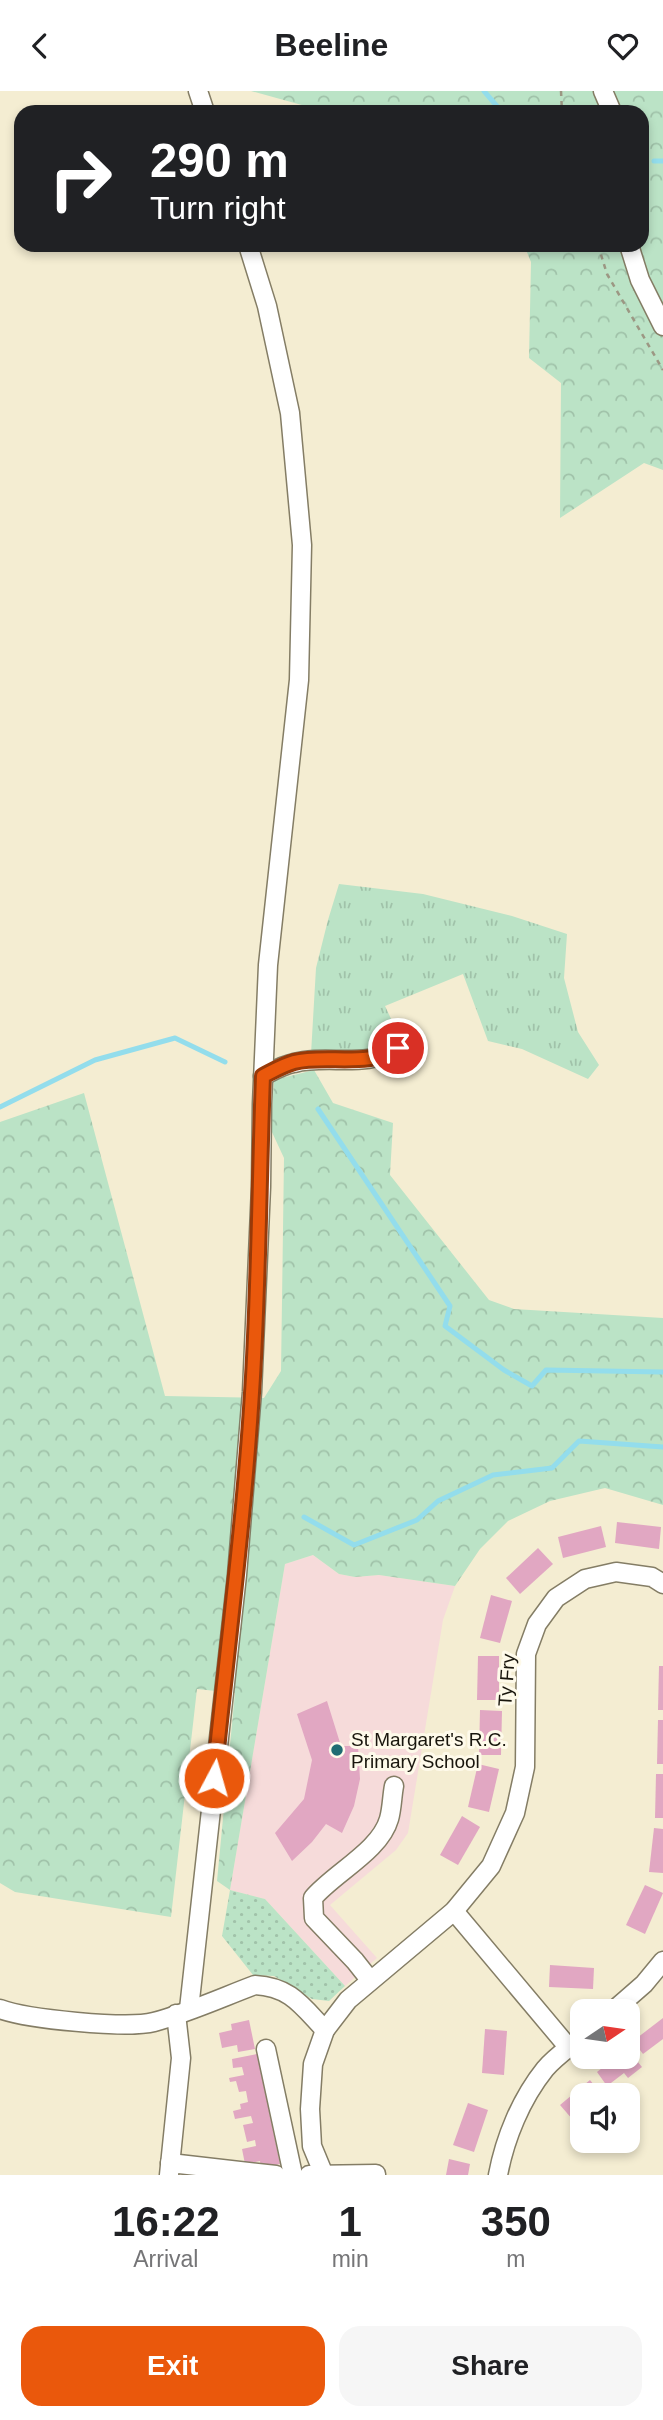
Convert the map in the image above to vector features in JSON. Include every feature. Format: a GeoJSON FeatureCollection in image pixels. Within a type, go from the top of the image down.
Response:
{"type":"FeatureCollection","features":[{"type":"Feature","properties":{"kind":"street"},"geometry":{"type":"LineString","coordinates":[[250,252],[267,306],[290,414],[302,545],[299,680],[268,965],[250,1419],[237,1575],[183,2011],[181,2058],[169,2169],[276,2175]]}},
{"type":"Feature","properties":{"kind":"street"},"geometry":{"type":"LineString","coordinates":[[631,252],[640,280],[663,326]]}},
{"type":"Feature","properties":{"kind":"street"},"geometry":{"type":"LineString","coordinates":[[263,1076],[295,1062],[387,1055],[398,1048]]}},
{"type":"Feature","properties":{"kind":"street","name":"Ty Fry"},"geometry":{"type":"LineString","coordinates":[[319,2174],[312,2146],[310,2109],[313,2064],[325,2030],[348,2000],[454,1911],[491,1865],[515,1813],[525,1767],[526,1654],[537,1624],[556,1598],[584,1579],[616,1572],[652,1577],[663,1584]]}},
{"type":"Feature","properties":{"kind":"street"},"geometry":{"type":"LineString","coordinates":[[370,1980],[313,1917],[313,1898],[324,1884],[377,1841],[389,1820],[394,1786]]}},
{"type":"Feature","properties":{"kind":"street"},"geometry":{"type":"LineString","coordinates":[[454,1911],[570,2036]]}},
{"type":"Feature","properties":{"kind":"street"},"geometry":{"type":"LineString","coordinates":[[627,1999],[644,1984],[663,1961]]}},
{"type":"Feature","properties":{"kind":"street"},"geometry":{"type":"LineString","coordinates":[[0,2009],[31,2016],[121,2024],[153,2022],[255,1985],[272,1986],[296,1999],[325,2030]]}},
{"type":"Feature","properties":{"kind":"street"},"geometry":{"type":"LineString","coordinates":[[498,2175],[503,2149],[522,2106],[545,2069],[570,2047]]}},
{"type":"Feature","properties":{"kind":"street"},"geometry":{"type":"LineString","coordinates":[[267,2049],[293,2175]]}},
{"type":"Feature","properties":{"kind":"street"},"geometry":{"type":"LineString","coordinates":[[319,2174],[376,2174]]}},
{"type":"Feature","properties":{"kind":"path"},"geometry":{"type":"LineString","coordinates":[[600,252],[607,274],[663,370]]}},
{"type":"Feature","properties":{"kind":"shaded area","name":"St Margaret's R.C. Primary School"},"geometry":{"type":"Polygon","coordinates":[[[313,1555],[339,1574],[355,1577],[379,1575],[455,1586],[443,1620],[408,1833],[396,1850],[330,1905],[377,1958],[345,1986],[265,1899],[230,1890],[285,1564],[313,1555]]]}},
{"type":"Feature","properties":{"kind":"green space"},"geometry":{"type":"Polygon","coordinates":[[[251,91],[663,91],[663,470],[644,463],[560,518],[561,383],[529,358],[531,262],[527,252],[649,252],[649,105],[302,105],[251,91]]]}},
{"type":"Feature","properties":{"kind":"green space"},"geometry":{"type":"Polygon","coordinates":[[[339,884],[423,894],[512,916],[567,934],[564,978],[578,1032],[599,1065],[588,1079],[522,1049],[488,1041],[463,974],[385,1006],[393,1023],[383,1043],[373,1051],[311,1054],[316,968],[339,884]]]}},
{"type":"Feature","properties":{"kind":"green space"},"geometry":{"type":"Polygon","coordinates":[[[314,1070],[333,1103],[393,1123],[390,1175],[489,1300],[514,1309],[663,1318],[663,1505],[605,1488],[550,1501],[508,1521],[480,1549],[455,1586],[379,1575],[355,1577],[339,1574],[313,1555],[285,1564],[230,1890],[217,1881],[235,1693],[197,1689],[171,1917],[15,1892],[0,1883],[0,1122],[84,1093],[165,1396],[264,1398],[281,1371],[284,1158],[271,1130],[274,1080],[314,1070]]]}},
{"type":"Feature","properties":{"kind":"green space"},"geometry":{"type":"Polygon","coordinates":[[[230,1890],[265,1899],[345,1986],[329,2001],[312,1999],[274,1976],[253,1975],[222,1936],[230,1890]]]}},
{"type":"Feature","properties":{"kind":"building"},"geometry":{"type":"Polygon","coordinates":[[[617,1522],[661,1527],[659,1549],[615,1543],[617,1522]]]}},
{"type":"Feature","properties":{"kind":"building"},"geometry":{"type":"Polygon","coordinates":[[[601,1526],[606,1547],[563,1558],[558,1537],[601,1526]]]}},
{"type":"Feature","properties":{"kind":"building"},"geometry":{"type":"Polygon","coordinates":[[[538,1548],[553,1564],[520,1594],[506,1578],[538,1548]]]}},
{"type":"Feature","properties":{"kind":"building"},"geometry":{"type":"Polygon","coordinates":[[[491,1595],[512,1601],[500,1643],[480,1638],[491,1595]]]}},
{"type":"Feature","properties":{"kind":"building"},"geometry":{"type":"Polygon","coordinates":[[[478,1656],[499,1656],[499,1700],[477,1700],[478,1656]]]}},
{"type":"Feature","properties":{"kind":"building"},"geometry":{"type":"Polygon","coordinates":[[[659,1666],[663,1666],[663,1710],[658,1710],[659,1666]]]}},
{"type":"Feature","properties":{"kind":"building"},"geometry":{"type":"Polygon","coordinates":[[[327,1701],[341,1746],[358,1746],[360,1779],[354,1806],[342,1833],[326,1824],[292,1861],[275,1833],[304,1799],[312,1760],[297,1714],[327,1701]]]}},
{"type":"Feature","properties":{"kind":"building"},"geometry":{"type":"Polygon","coordinates":[[[480,1710],[502,1711],[501,1755],[479,1755],[480,1710]]]}},
{"type":"Feature","properties":{"kind":"building"},"geometry":{"type":"Polygon","coordinates":[[[658,1720],[663,1720],[663,1764],[657,1764],[658,1720]]]}},
{"type":"Feature","properties":{"kind":"building"},"geometry":{"type":"Polygon","coordinates":[[[478,1764],[499,1769],[489,1812],[468,1807],[478,1764]]]}},
{"type":"Feature","properties":{"kind":"building"},"geometry":{"type":"Polygon","coordinates":[[[656,1774],[663,1774],[663,1818],[655,1818],[656,1774]]]}},
{"type":"Feature","properties":{"kind":"building"},"geometry":{"type":"Polygon","coordinates":[[[462,1816],[480,1827],[458,1865],[440,1855],[462,1816]]]}},
{"type":"Feature","properties":{"kind":"building"},"geometry":{"type":"Polygon","coordinates":[[[654,1828],[663,1829],[663,1873],[649,1872],[654,1828]]]}},
{"type":"Feature","properties":{"kind":"building"},"geometry":{"type":"Polygon","coordinates":[[[645,1885],[663,1893],[645,1934],[626,1925],[645,1885]]]}},
{"type":"Feature","properties":{"kind":"building"},"geometry":{"type":"Polygon","coordinates":[[[550,1965],[594,1968],[593,1989],[549,1987],[550,1965]]]}},
{"type":"Feature","properties":{"kind":"building"},"geometry":{"type":"Polygon","coordinates":[[[663,2018],[663,2039],[643,2054],[640,2050],[640,2036],[663,2018]]]}},
{"type":"Feature","properties":{"kind":"building"},"geometry":{"type":"Polygon","coordinates":[[[249,2020],[255,2049],[238,2052],[237,2045],[222,2048],[219,2033],[232,2030],[231,2024],[249,2020]]]}},
{"type":"Feature","properties":{"kind":"building"},"geometry":{"type":"Polygon","coordinates":[[[485,2029],[507,2031],[504,2075],[482,2073],[485,2029]]]}},
{"type":"Feature","properties":{"kind":"building"},"geometry":{"type":"Polygon","coordinates":[[[257,2054],[280,2164],[261,2168],[260,2161],[245,2164],[242,2149],[256,2146],[255,2140],[247,2142],[243,2125],[253,2123],[251,2116],[235,2119],[233,2111],[241,2109],[240,2104],[248,2102],[246,2091],[239,2092],[236,2081],[230,2082],[229,2078],[244,2075],[242,2067],[233,2068],[232,2059],[257,2054]]]}},
{"type":"Feature","properties":{"kind":"building"},"geometry":{"type":"Polygon","coordinates":[[[601,2069],[639,2069],[628,2078],[624,2073],[611,2083],[605,2083],[597,2072],[601,2069]]]}},
{"type":"Feature","properties":{"kind":"building"},"geometry":{"type":"Polygon","coordinates":[[[570,2097],[570,2117],[560,2105],[570,2097]]]}},
{"type":"Feature","properties":{"kind":"building"},"geometry":{"type":"Polygon","coordinates":[[[468,2103],[488,2110],[474,2152],[453,2145],[468,2103]]]}},
{"type":"Feature","properties":{"kind":"building"},"geometry":{"type":"Polygon","coordinates":[[[449,2159],[470,2164],[468,2175],[446,2175],[449,2159]]]}},
{"type":"Feature","properties":{"kind":"waterway"},"geometry":{"type":"LineString","coordinates":[[484,91],[496,105]]}},
{"type":"Feature","properties":{"kind":"waterway"},"geometry":{"type":"LineString","coordinates":[[654,161],[663,161]]}},
{"type":"Feature","properties":{"kind":"waterway"},"geometry":{"type":"LineString","coordinates":[[0,1107],[95,1060],[175,1038],[225,1062]]}},
{"type":"Feature","properties":{"kind":"waterway"},"geometry":{"type":"LineString","coordinates":[[318,1109],[450,1306],[445,1326],[504,1370],[532,1386],[546,1370],[663,1372]]}},
{"type":"Feature","properties":{"kind":"waterway"},"geometry":{"type":"LineString","coordinates":[[304,1517],[354,1545],[417,1520],[438,1501],[493,1475],[552,1468],[579,1441],[663,1447]]}},
{"type":"Feature","properties":{"kind":"place","name":"St Margaret's R.C. Primary School"},"geometry":{"type":"Point","coordinates":[337,1750]}},
{"type":"Feature","properties":{"kind":"route"},"geometry":{"type":"LineString","coordinates":[[214,1778],[237,1575],[252,1392],[263,1076],[295,1062],[387,1055],[398,1048]]}}]}
